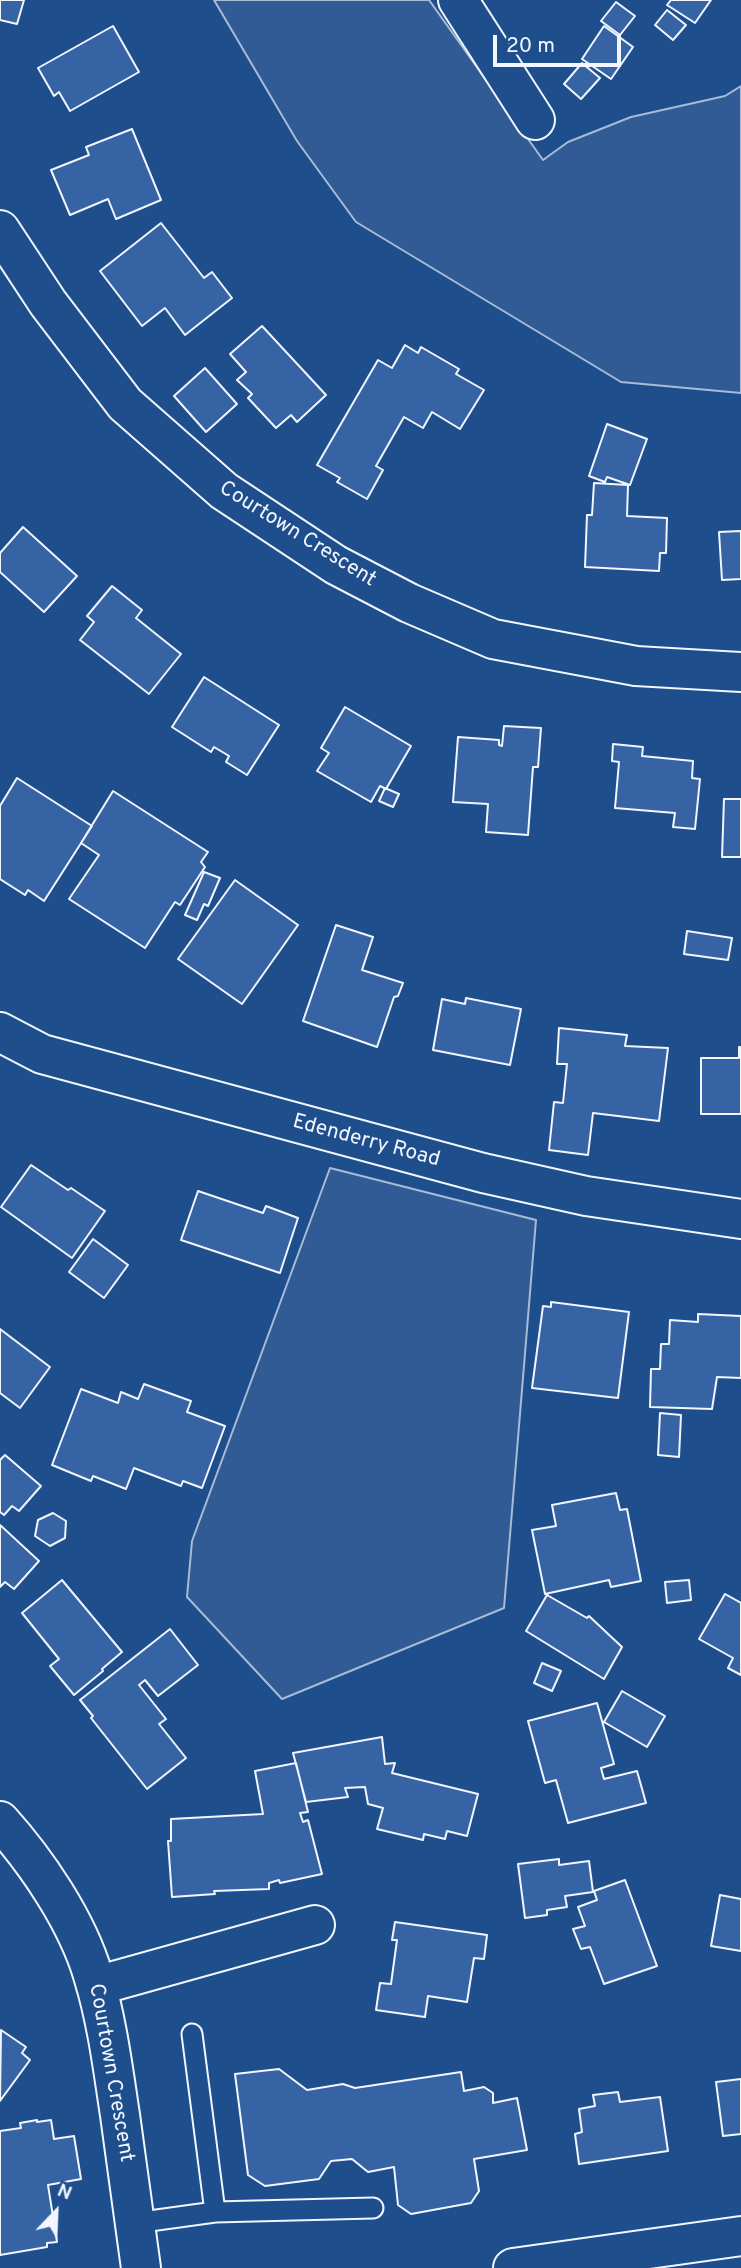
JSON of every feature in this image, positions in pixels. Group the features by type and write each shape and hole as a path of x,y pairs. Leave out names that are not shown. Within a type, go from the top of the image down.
{"street":[{"path":"458,0 534,120"},
{"name":"Courtown Crescent","path":"0,230 48,303 125,404 224,491 336,565 410,603 493,639 636,666 741,672"},
{"name":"Edenderry Road","path":"0,1032 42,1054 483,1173 586,1196 741,1219"},
{"name":"Courtown Crescent","path":"0,1821 20,1844 65,1914 81,1944 96,1986 113,2066 141,2268"},
{"path":"96,1986 315,1925"},
{"path":"513,2268 741,2235"}],"lane":[{"path":"192,2034 215,2212"},
{"path":"135,2223 215,2212 373,2208"}],"shaded area":[{"path":"214,0 429,0 543,160 568,142 631,117 725,96 741,86 741,393 621,382 356,222 297,141"},
{"path":"330,1168 536,1220 504,1608 282,1699 187,1597 192,1541"}],"building":[{"path":"0,0 24,0 17,24 0,20"},
{"path":"671,0 711,0 695,23 667,5"},
{"path":"616,2 635,16 620,35 601,21"},
{"path":"667,10 686,25 673,40 655,25"},
{"path":"113,26 139,72 70,111 59,92 54,96 38,68"},
{"path":"604,26 633,47 611,79 582,59"},
{"path":"582,63 600,78 581,99 564,84"},
{"path":"132,129 161,200 116,219 108,199 70,215 51,170 89,155 86,147"},
{"path":"161,223 204,278 212,272 232,298 185,335 165,308 142,326 100,271"},
{"path":"262,326 326,395 297,422 291,415 276,428 248,398 252,394 237,380 246,372 230,354"},
{"path":"405,345 418,353 421,347 459,369 456,374 484,390 460,429 432,412 423,428 404,417 376,466 383,470 367,499 337,482 340,478 317,465 378,360 392,368"},
{"path":"205,368 237,404 206,432 174,396"},
{"path":"607,424 647,439 630,485 607,477 605,482 589,476"},
{"path":"594,483 628,485 627,516 667,518 666,553 660,553 659,571 585,567 587,515 592,515"},
{"path":"23,527 77,576 44,612 0,572 0,553"},
{"path":"741,531 741,579 722,580 719,532"},
{"path":"112,586 142,610 136,618 181,654 149,694 80,640 94,622 87,616"},
{"path":"204,677 279,725 247,775 226,762 229,756 214,747 211,752 172,727"},
{"path":"345,707 411,746 386,789 380,786 371,802 317,771 329,753 321,748"},
{"path":"504,726 541,728 538,767 533,767 528,835 486,832 488,804 453,802 458,737 499,740 499,745 502,746"},
{"path":"613,744 643,747 642,756 693,761 692,778 700,779 695,829 673,827 675,813 615,808 619,762 612,761"},
{"path":"17,778 92,826 44,901 28,890 25,895 0,879 0,806"},
{"path":"385,788 399,794 393,807 379,801"},
{"path":"113,791 208,852 201,862 205,867 180,905 175,902 145,948 69,899 99,855 81,843"},
{"path":"724,799 741,799 741,857 722,857"},
{"path":"204,872 220,878 208,906 204,904 197,920 185,915"},
{"path":"235,880 298,925 242,1004 178,959"},
{"path":"336,925 373,937 362,970 403,983 398,996 394,997 377,1047 303,1021"},
{"path":"687,931 732,938 728,960 684,954"},
{"path":"466,998 521,1009 510,1065 433,1050 442,999 465,1004"},
{"path":"559,1028 627,1035 625,1046 668,1048 659,1121 593,1113 588,1155 549,1150 554,1102 563,1103 567,1064 557,1064"},
{"path":"739,1047 741,1114 701,1114 701,1058 739,1058"},
{"path":"31,1165 105,1211 72,1258 1,1207"},
{"path":"198,1191 263,1213 266,1206 298,1218 280,1273 181,1240"},
{"path":"93,1239 128,1265 104,1298 69,1272"},
{"path":"551,1302 629,1312 618,1398 532,1388 543,1306 551,1307"},
{"path":"698,1314 741,1316 741,1378 717,1377 712,1409 650,1407 651,1369 660,1369 661,1344 669,1344 670,1320 698,1322"},
{"path":"0,1329 50,1367 20,1408 0,1393"},
{"path":"144,1384 191,1401 187,1412 225,1426 202,1488 183,1481 181,1486 134,1468 126,1489 93,1476 91,1481 52,1465 81,1389 118,1403 121,1392 138,1399"},
{"path":"660,1413 681,1415 679,1457 658,1455"},
{"path":"5,1455 41,1486 19,1511 12,1506 4,1515 0,1512 0,1460"},
{"path":"616,1493 620,1510 627,1509 641,1581 611,1587 609,1580 545,1594 532,1530 556,1526 552,1505"},
{"path":"53,1513 66,1521 65,1538 50,1546 35,1536 38,1520"},
{"path":"0,1525 39,1561 14,1589 5,1582 0,1587"},
{"path":"62,1580 122,1652 74,1695 50,1666 59,1659 22,1613"},
{"path":"689,1580 691,1600 667,1603 665,1582"},
{"path":"725,1594 741,1603 741,1675 728,1668 733,1658 699,1639"},
{"path":"547,1595 587,1618 589,1616 622,1647 604,1679 526,1631"},
{"path":"170,1629 198,1665 158,1696 145,1680 139,1685 166,1719 159,1724 186,1758 147,1789 80,1700"},
{"path":"542,1663 561,1671 552,1691 534,1683"},
{"path":"622,1691 665,1716 647,1747 604,1722"},
{"path":"597,1703 614,1764 601,1768 604,1779 637,1771 646,1803 568,1823 556,1780 545,1783 528,1721"},
{"path":"382,1737 385,1764 395,1763 392,1773 478,1794 467,1836 447,1831 445,1839 424,1834 423,1840 377,1829 383,1808 368,1804 365,1787 345,1788 348,1797 306,1802 293,1753"},
{"path":"296,1763 308,1812 300,1813 303,1822 308,1820 322,1874 280,1883 279,1880 269,1883 269,1889 214,1891 215,1894 172,1897 168,1841 171,1841 171,1819 263,1814 255,1771"},
{"path":"559,1859 559,1865 589,1861 593,1892 565,1896 567,1907 547,1910 547,1915 525,1918 518,1864"},
{"path":"625,1880 657,1966 604,1984 590,1947 581,1949 573,1929 585,1926 578,1907 597,1900 594,1891"},
{"path":"720,1895 741,1899 741,1951 711,1946"},
{"path":"395,1922 487,1935 484,1959 474,1958 467,2002 428,1996 425,2017 376,2010 380,1983 391,1984 397,1940 392,1940"},
{"path":"1,2030 26,2047 22,2053 30,2060 0,2101"},
{"path":"279,2069 307,2090 343,2084 355,2088 461,2072 464,2091 484,2087 493,2093 493,2103 517,2098 527,2150 474,2159 479,2191 471,2203 411,2214 398,2205 394,2167 368,2172 352,2159 331,2161 319,2179 265,2186 248,2175 235,2074"},
{"path":"741,2079 741,2134 723,2136 716,2082"},
{"path":"618,2092 620,2102 660,2097 668,2151 579,2164 575,2134 582,2132 579,2109 595,2106 593,2095"},
{"path":"51,2120 54,2139 74,2136 81,2179 48,2185 57,2242 47,2243 47,2247 0,2255 0,2131 21,2128 20,2123"}]}
